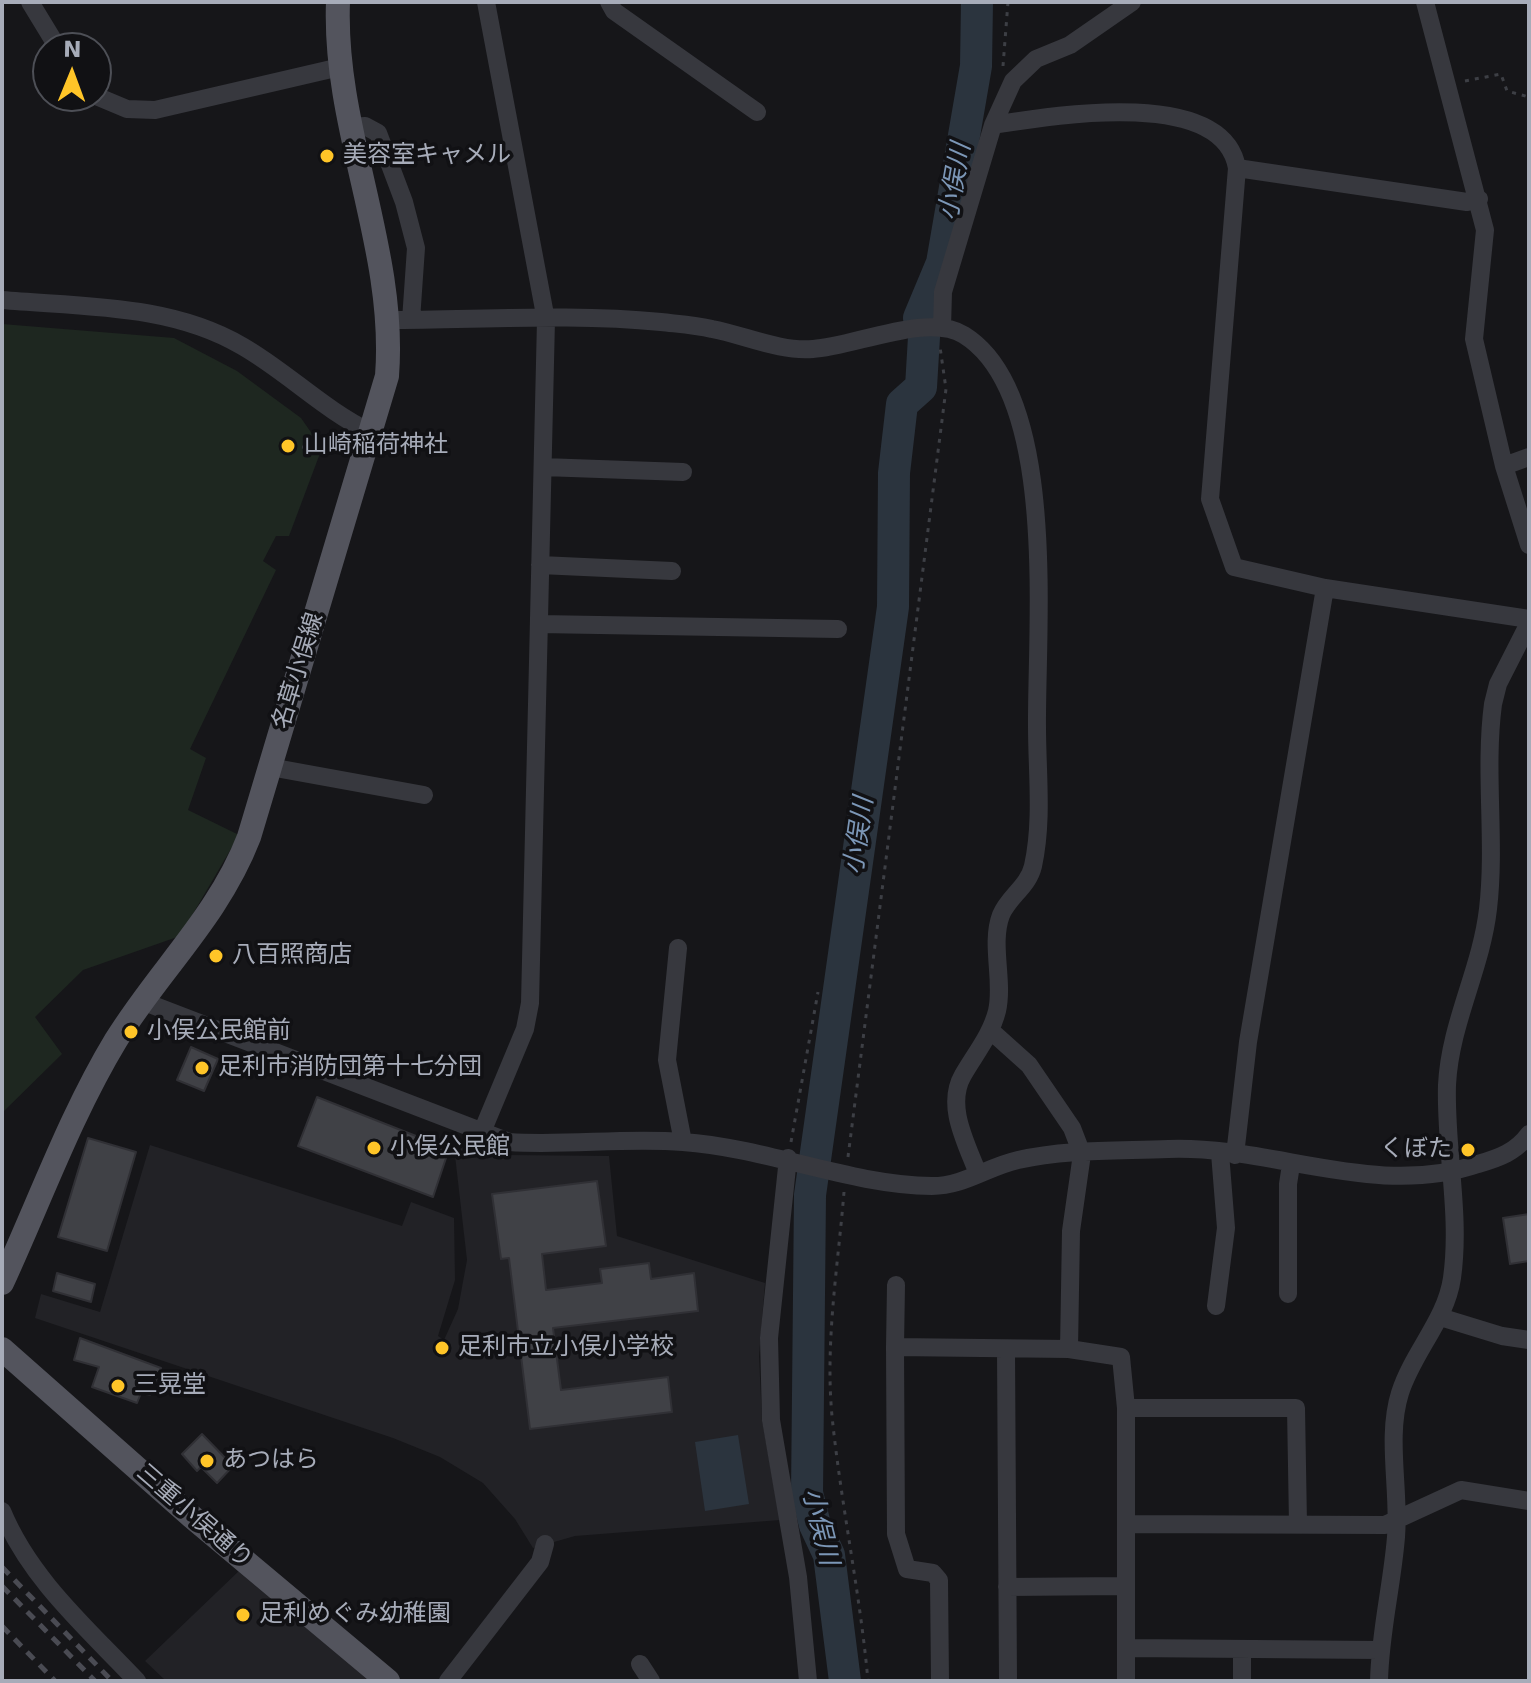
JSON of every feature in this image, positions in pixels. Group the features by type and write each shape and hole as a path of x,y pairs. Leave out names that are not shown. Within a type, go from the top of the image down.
{"main road":[{"name":"名草小俣線","path":"2,1283 95,1079 142,1001 228,888 249,837 387,376 399,320 350,127 340,67 338,2"},
{"name":"三重小俣通り","path":"2,1349 191,1516 388,1681"}],"street":[{"path":"30,2 48,32"},
{"path":"482,1132 525,1029 530,1003 546,320 486,2"},
{"path":"609,2 614,11 667,45 706,78 757,112"},
{"path":"939,328 943,292 993,125 1013,81 1023,68 1070,45 1132,2"},
{"path":"1425,2 1479,199 1486,252 1474,318 1474,339 1504,466 1529,545"},
{"path":"112,103 127,109 155,110 340,67"},
{"path":"993,125 1113,111 1162,114 1190,121 1218,137 1234,152 1237,168 1212,508 1234,567 1240,571 1325,588 1529,621 1498,684 1493,704 1488,907 1476,966 1451,1042 1449,1066 1448,1139 1452,1173 1454,1267 1440,1317 1400,1394 1396,1522 1379,1681"},
{"path":"350,127 365,126 378,133 411,223 416,248 399,320 675,324 809,350 858,343 890,332 939,328 960,332 975,343 1000,372 1028,449 1039,559 1037,730 1041,778 1036,844 1027,882 1001,916 999,999 990,1030 964,1072 956,1097 956,1114 978,1174"},
{"path":"1237,168 1467,202 1479,199"},
{"path":"2,300 156,314 208,328 244,346 366,442"},
{"path":"1504,466 1529,457"},
{"path":"543,467 683,472"},
{"path":"540,565 672,571"},
{"path":"1216,1306 1226,1228 1227,1154 1325,588"},
{"path":"539,624 838,629"},
{"path":"270,767 424,795"},
{"path":"678,948 667,1060 683,1142"},
{"path":"142,1001 509,1142 556,1145 683,1142 933,1186 962,1183 1017,1160 1172,1149 1227,1154 1351,1174 1452,1173 1508,1154 1529,1134"},
{"path":"990,1030 1029,1065 1072,1128 1082,1154 1071,1231 1069,1349"},
{"path":"792,1160 769,1338 771,1420 798,1577 808,1681"},
{"path":"1288,1294 1291,1165"},
{"path":"896,1285 896,1534 907,1569 933,1573 939,1580 940,1681"},
{"path":"1440,1317 1491,1333 1529,1340"},
{"path":"895,1347 1006,1351 1069,1349 1121,1357 1125,1369 1126,1408 1126,1681"},
{"path":"1006,1351 1008,1681"},
{"path":"1126,1408 1296,1408 1298,1524"},
{"path":"1126,1524 1396,1522 1461,1490 1529,1501"},
{"path":"2,1511 18,1547 37,1574 137,1681"},
{"path":"448,1681 540,1562 545,1544"},
{"path":"1007,1587 1125,1586"},
{"path":"1126,1648 1380,1650"},
{"path":"1242,1649 1242,1681"},
{"path":"640,1664 651,1681"}],"path":[{"path":"1003,74 1008,2"},
{"path":"1446,85 1501,74 1507,91 1529,97"},
{"path":"868,1681 862,1617 832,1414 831,1345 843,1172 946,389 940,358 939,328"},
{"path":"302,447 366,442"},
{"path":"792,1160 818,992"}],"shaded area":[{"path":"2,324 174,338 237,371 301,418 322,448 289,536 276,536 263,561 276,570 190,749 206,758 188,810 239,835 180,936 83,970 35,1017 62,1054 2,1113"},
{"name":"足利市立小俣小学校","path":"453,1138 505,1155 609,1156 617,1236 765,1283 759,1356 762,1420 780,1520 575,1536 533,1548 515,1519 483,1483 440,1457 393,1438 35,1318 41,1294 100,1312 150,1145 402,1226 411,1202 454,1218 455,1280 438,1336 444,1340 458,1309 467,1260"},
{"path":"738,1435 749,1504 705,1511 695,1442"},
{"name":"足利めぐみ幼稚園","path":"241,1569 371,1681 166,1681 145,1661"}],"building":[{"path":"191,1047 218,1059 204,1091 177,1080"},
{"name":"小俣公民館","path":"317,1097 449,1149 433,1197 298,1146"},
{"path":"88,1138 136,1152 107,1251 58,1237"},
{"path":"597,1181 606,1246 542,1254 546,1290 602,1283 600,1269 649,1263 651,1279 694,1273 698,1311 553,1328 561,1390 668,1377 672,1412 530,1429 509,1258 501,1259 492,1194"},
{"path":"1529,1214 1529,1261 1510,1264 1503,1218"},
{"path":"57,1273 95,1284 91,1302 53,1291"},
{"path":"80,1338 161,1368 150,1395 141,1393 137,1403 92,1387 99,1367 74,1360"},
{"path":"202,1434 233,1466 217,1483 201,1467 197,1471 182,1454"}],"waterway":[{"name":"小俣川","path":"845,1681 829,1555 815,1525 807,1493 810,1195 893,607 894,473 902,404 921,387 924,337 919,318 942,263 976,66 977,2"}],"railway":[{"path":"2,1567 112,1681"},
{"path":"2,1586 95,1681"},
{"path":"2,1626 55,1681"}],"place":[{"name":"美容室キャメル","path":"327,156"},
{"name":"山崎稲荷神社","path":"288,446"},
{"name":"八百照商店","path":"216,956"},
{"name":"小俣公民館前","path":"131,1032"},
{"name":"足利市消防団第十七分団","path":"202,1068"},
{"name":"小俣公民館","path":"374,1148"},
{"name":"くぼた","path":"1468,1150"},
{"name":"足利市立小俣小学校","path":"442,1348"},
{"name":"三晃堂","path":"118,1386"},
{"name":"あつはら","path":"207,1461"},
{"name":"足利めぐみ幼稚園","path":"243,1615"}]}
